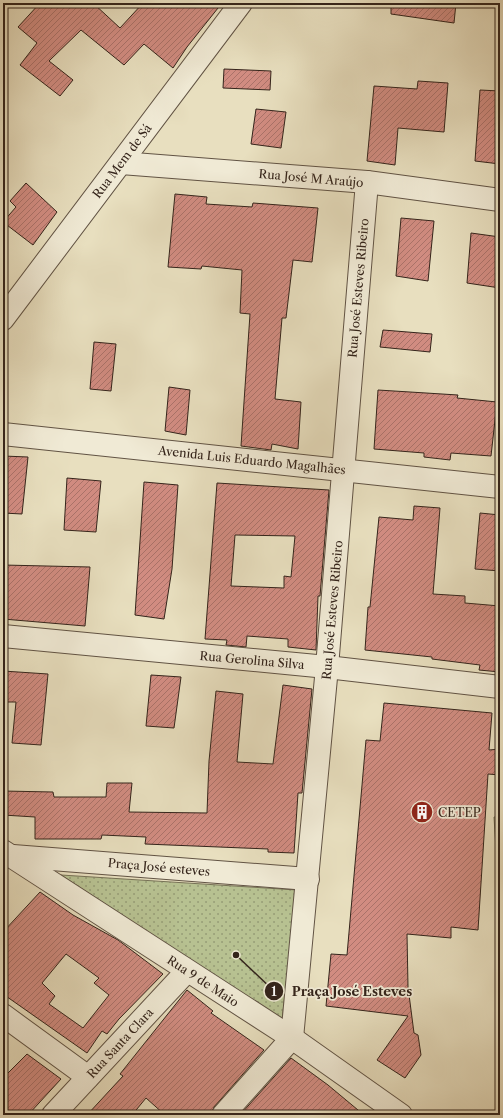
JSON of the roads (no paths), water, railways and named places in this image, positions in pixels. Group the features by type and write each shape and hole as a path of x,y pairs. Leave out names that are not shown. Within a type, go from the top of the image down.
{"street":[{"name":"Rua Mem de Sá","path":"3,319 241,3"},
{"name":"Rua José M Araújo","path":"121,163 367,182 500,200"},
{"name":"Rua José Esteves Ribeiro","path":"292,1038 327,667 367,182"},
{"name":"Avenida Luis Eduardo Magalhães","path":"3,434 500,487"},
{"name":"Rua Gerolina Silva","path":"3,636 327,667 500,687"},
{"name":"Praça José esteves","path":"5,856 308,880"},
{"name":"Rua 9 de Maio","path":"5,856 292,1038 401,1115"},
{"name":"Rua Santa Clara","path":"53,1115 187,971"},
{"path":"3,1015 88,1077"},
{"path":"223,1115 292,1038"}],"place":[{"name":"CETEP","path":"422,812"},
{"name":"Praça José Esteves","path":"236,955"}]}
